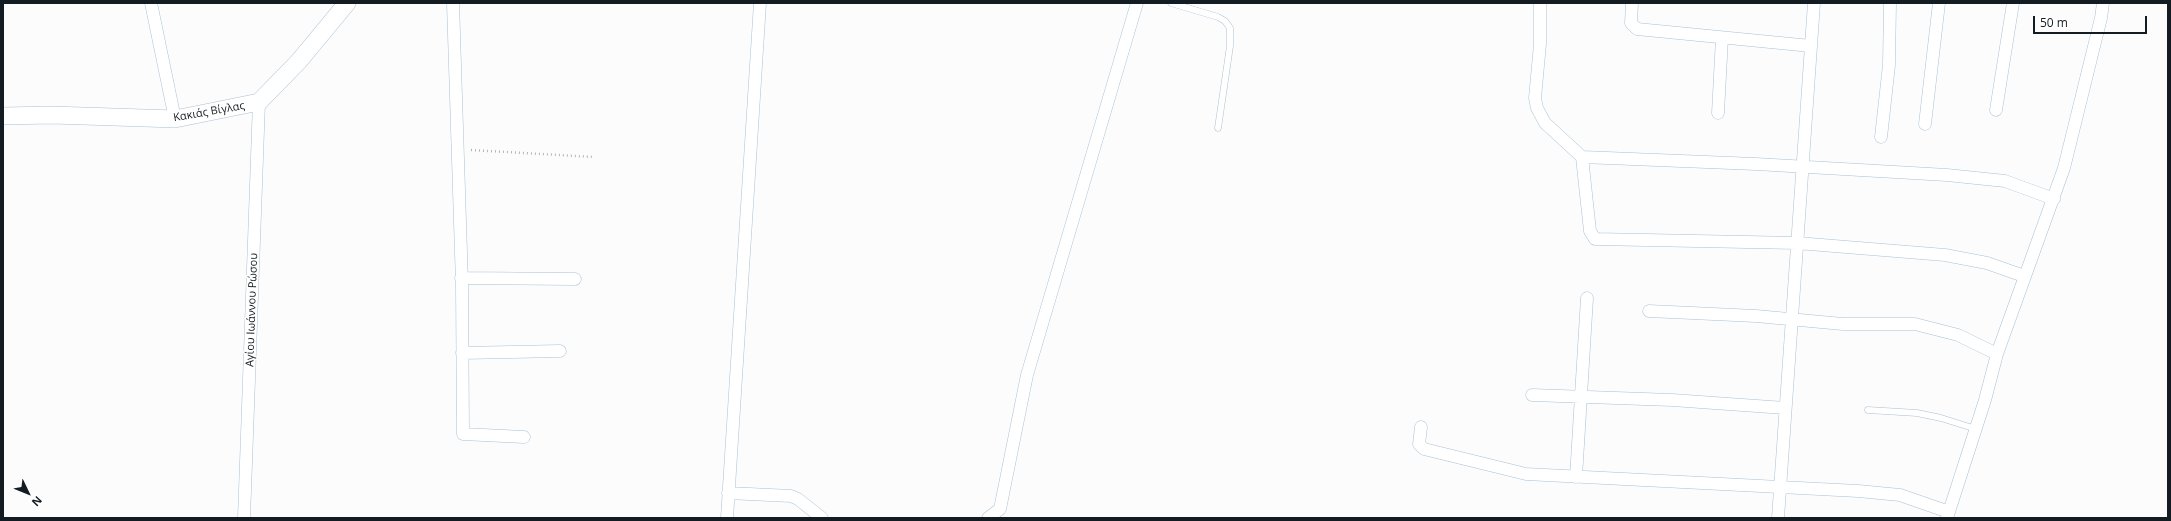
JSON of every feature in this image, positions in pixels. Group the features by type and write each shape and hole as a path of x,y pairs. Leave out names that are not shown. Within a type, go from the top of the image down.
{"street":[{"path":"151,3 176,119"},
{"name":"Κακιάς Βίγλας","path":"3,116 52,115 176,119 259,102 300,61 347,3"},
{"path":"453,3 456,149 461,278 463,434 524,437"},
{"path":"727,518 760,3"},
{"path":"988,518 1000,509 1027,375 1137,3"},
{"path":"1540,3 1540,44 1535,98 1537,108 1545,123 1582,157 1756,164 1802,168 1947,175 2005,181 2054,199"},
{"path":"1632,3 1631,23 1636,29 1811,46"},
{"path":"1778,518 1790,321 1814,3"},
{"path":"1881,137 1889,65 1890,3"},
{"path":"1925,124 1939,3"},
{"path":"1996,110 2013,3"},
{"path":"1421,427 1419,444 1424,449 1526,474 1900,495 1948,515 1976,429 1997,354 2024,276 2054,199 2101,18 2103,3"},
{"path":"1718,113 1722,38"},
{"name":"Αγίου Ιωάννου Ρώσου","path":"244,518 259,102"},
{"path":"1582,157 1590,231 1595,239 1797,243 1945,255 1987,263 2024,276"},
{"path":"461,278 575,279"},
{"path":"1576,477 1587,298"},
{"path":"1649,311 1756,316 1790,321 1843,324 1915,324 1958,335 1997,354"},
{"path":"462,353 560,351"},
{"path":"1532,395 1785,408"},
{"path":"728,493 791,496 798,499 822,518"}],"lane":[{"path":"1171,3 1218,17 1225,21 1230,28 1230,46 1218,128"},
{"path":"1868,410 1917,413 1941,418 1976,429"}],"path":[{"path":"456,149 594,158"}]}
